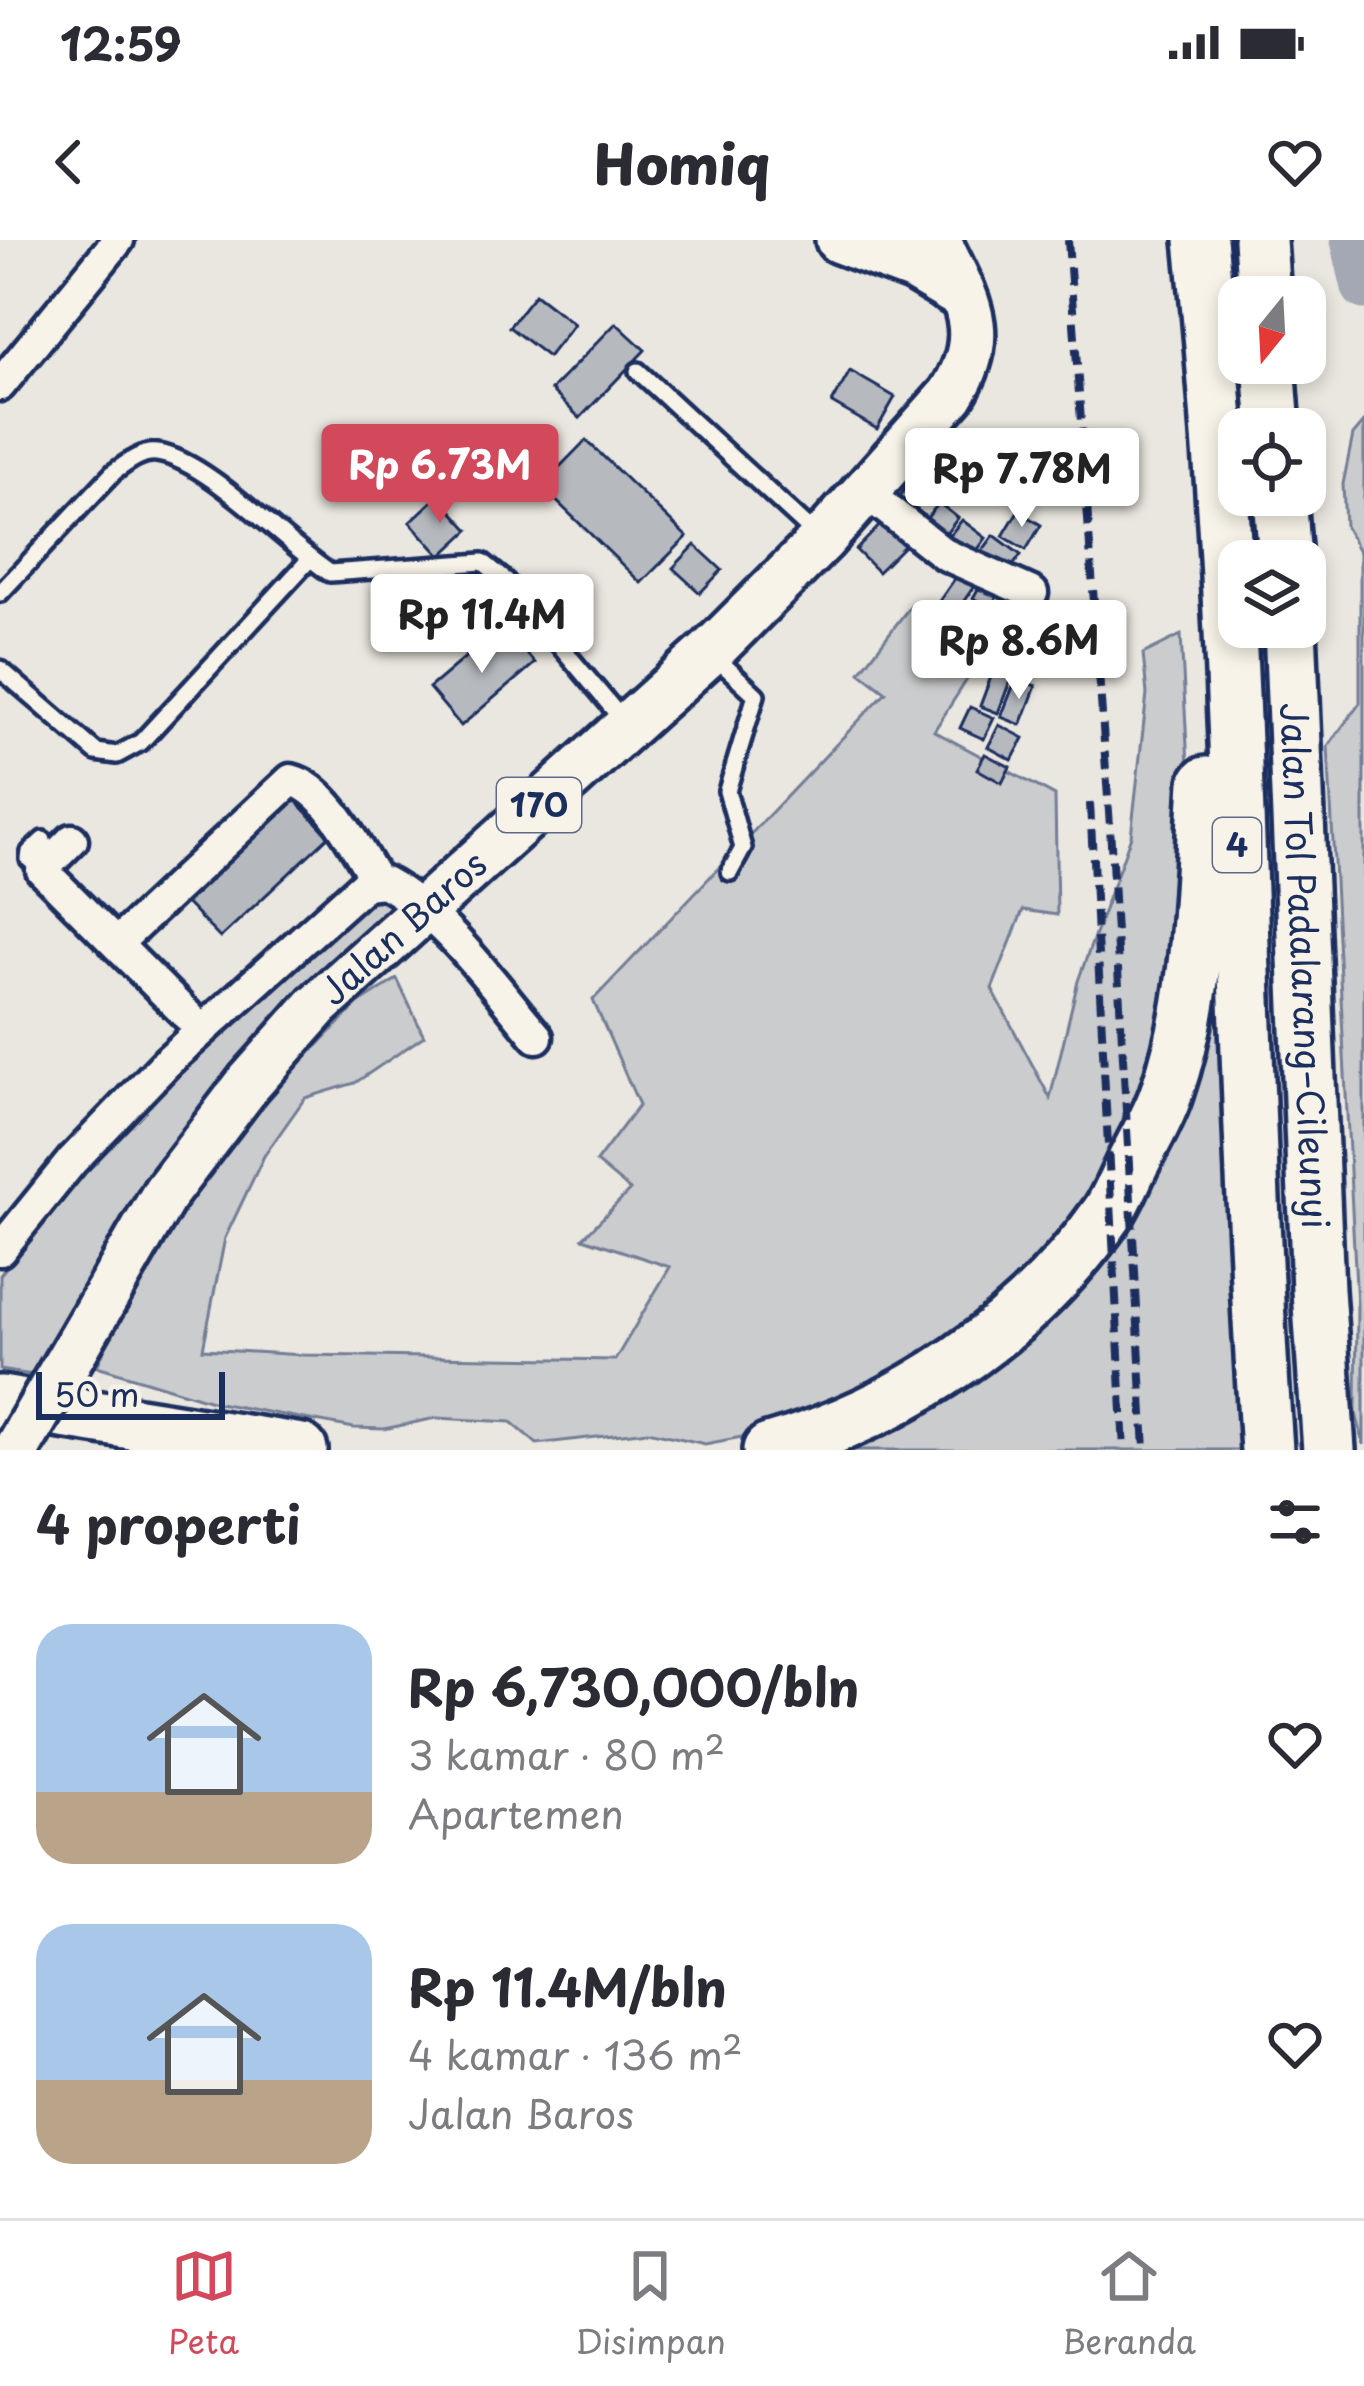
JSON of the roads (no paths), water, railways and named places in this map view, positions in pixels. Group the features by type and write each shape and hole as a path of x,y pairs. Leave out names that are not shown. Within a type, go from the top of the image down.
{"highway":[{"name":"Jalan Tol Padalarang–Cileunyi","path":"1201,240 1218,446"},
{"path":"1260,240 1263,276"},
{"path":"769,1450 910,1392 1004,1329 1060,1273 1109,1211 1150,1129 1167,1093 1181,1038 1197,939 1221,516"},
{"name":"Jalan Tol Padalarang–Cileunyi","path":"1223,516 1267,1450"},
{"name":"Jalan Tol Padalarang–Cileunyi","path":"1291,648 1329,1450"},
{"path":"0,1402 301,1450"},
{"path":"0,1449 13,1450"}],"main road":[{"path":"839,240 914,268 963,297"},
{"name":"Jalan Baros","path":"13,1450 166,1192 249,1082 318,1005 710,652 822,540 932,418 964,374 974,320 937,240"}],"street":[{"path":"0,386 118,240"},
{"path":"864,491 944,554 1032,593"},
{"path":"118,942 291,780 301,783 336,815 376,880 421,910 477,965 536,1037"},
{"path":"52,850 118,942 202,1030"},
{"path":"0,1250 72,1161 202,1030 354,890 376,880"}],"lane":[{"path":"638,371 822,540"},
{"path":"0,593 114,472 155,452 196,468 330,573 483,562 506,580 628,728"},
{"path":"0,669 96,752 117,755 141,742 309,560"},
{"path":"710,652 756,695 727,791 743,848 730,872"}],"waterway":[{"path":"1353,240 1364,287"}],"railway":[{"path":"1068,240 1110,826 1145,1450"},
{"path":"1090,803 1124,1450"}]}
